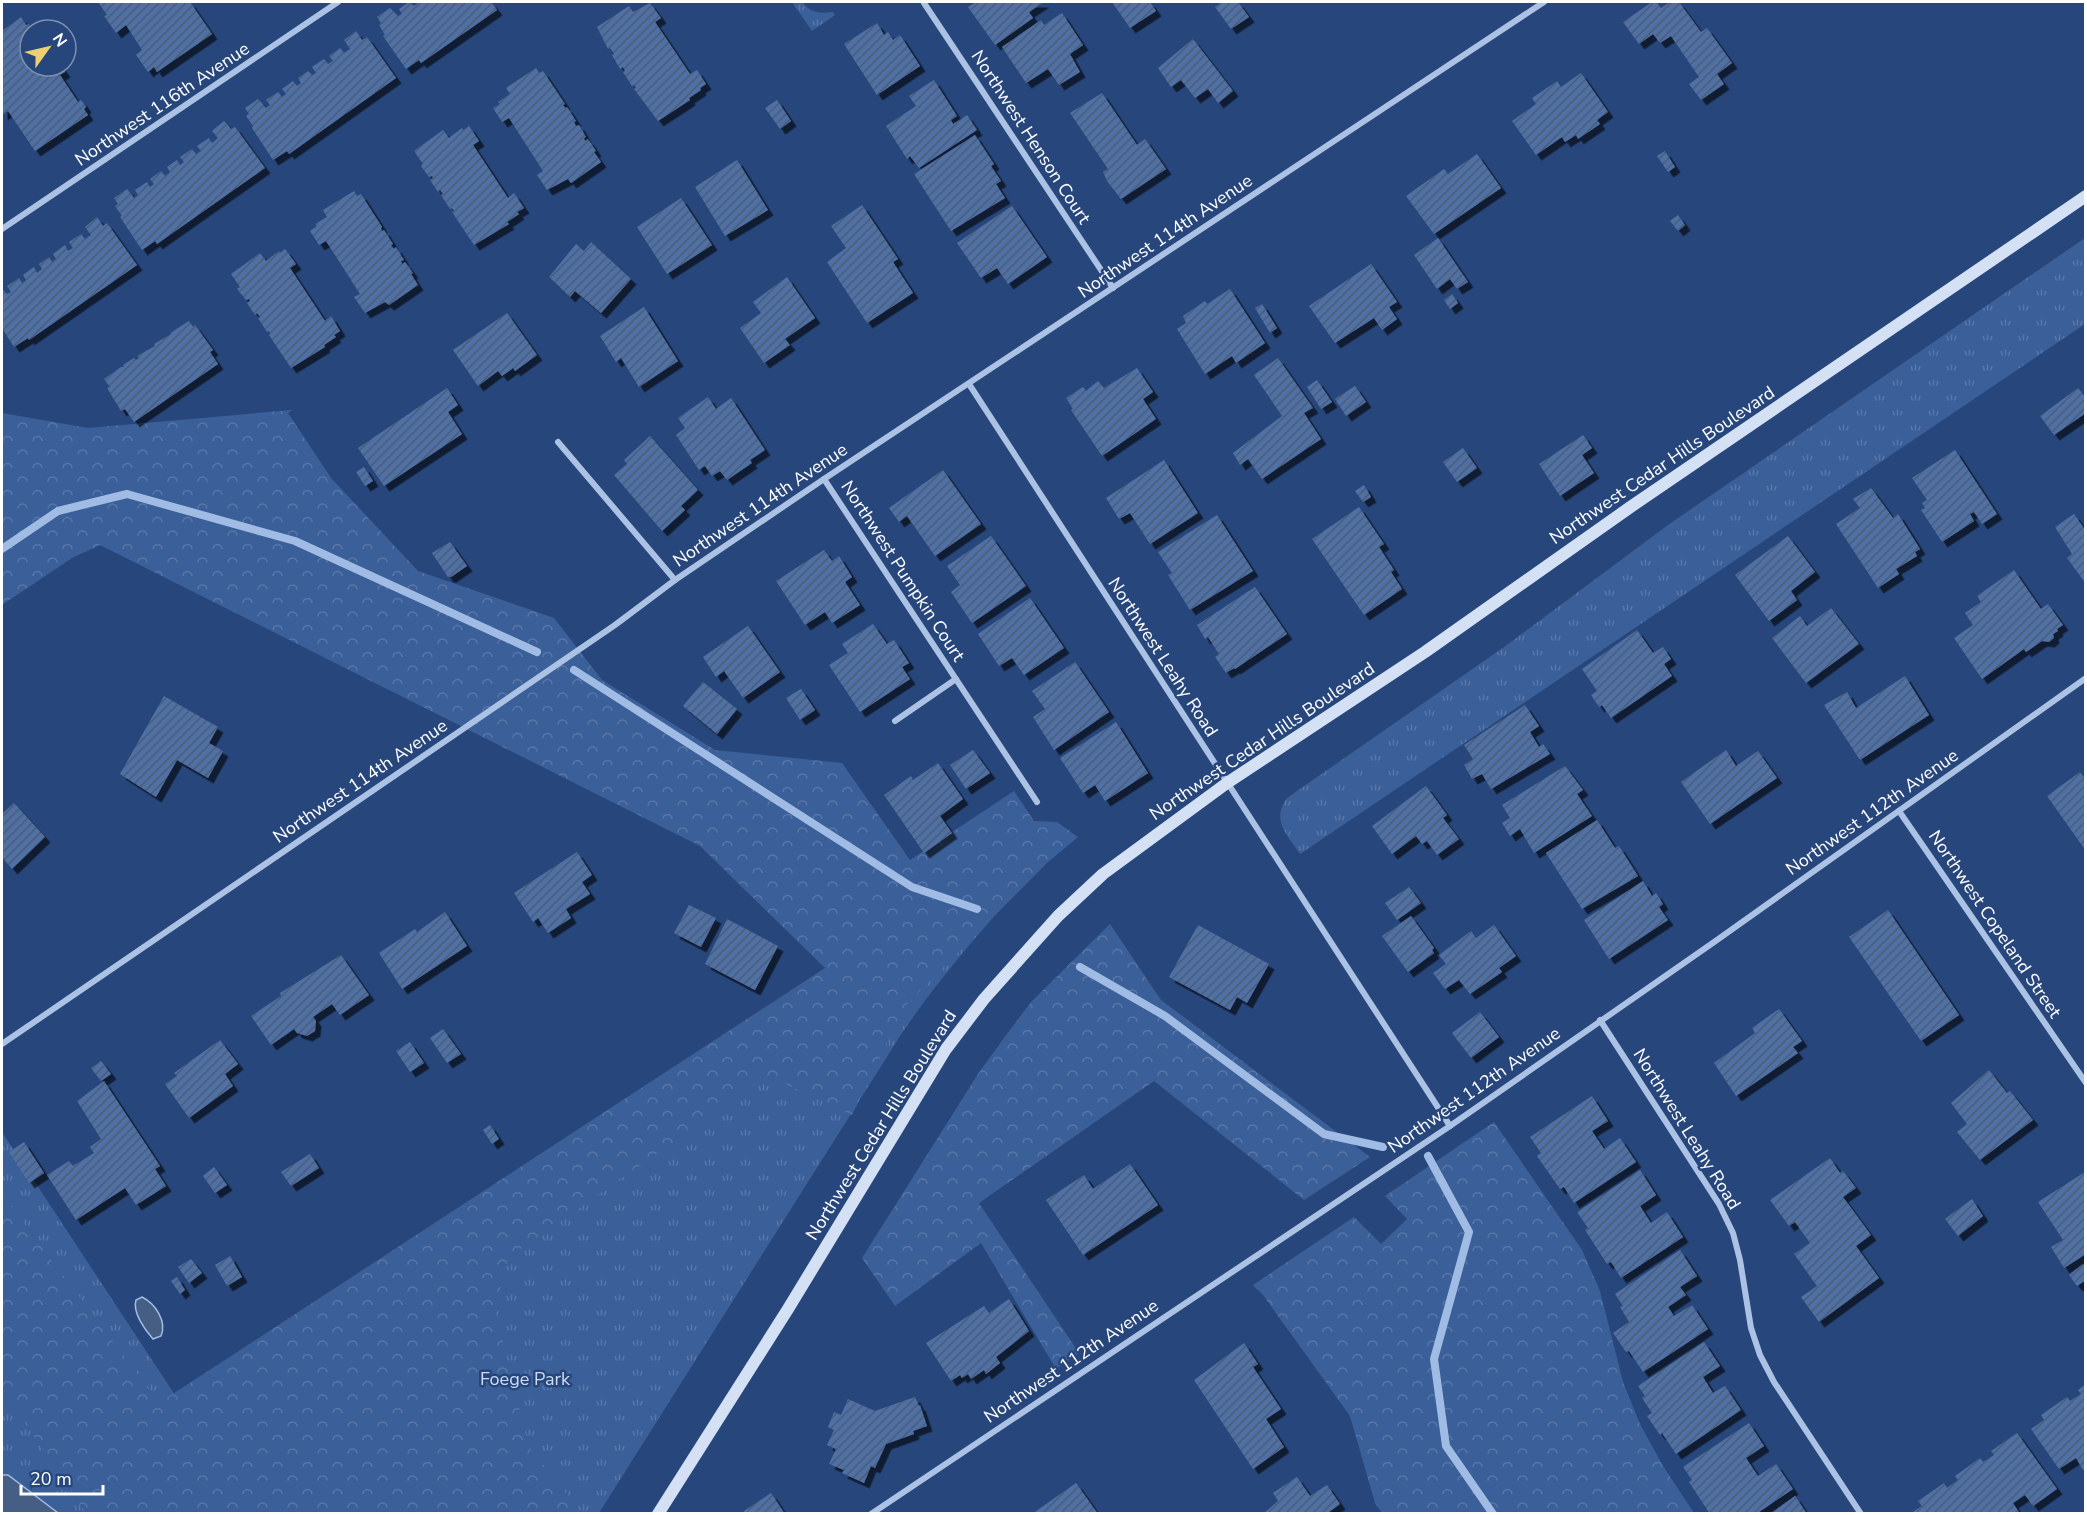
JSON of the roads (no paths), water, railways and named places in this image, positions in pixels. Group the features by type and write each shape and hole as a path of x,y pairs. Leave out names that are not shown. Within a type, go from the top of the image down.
{"main road":[{"name":"Northwest Cedar Hills Boulevard","path":"658,1514 788,1309 946,1049 984,999 1058,916 1103,874 1227,783 1425,652 1629,508 2085,196"}],"street":[{"name":"Northwest 116th Avenue","path":"2,229 338,2"},
{"name":"Northwest 114th Avenue","path":"2,1044 615,625 675,580 824,479 1544,2"},
{"name":"Northwest Henson Court","path":"924,3 1113,288"},
{"name":"Northwest Leahy Road","path":"969,384 1450,1126"},
{"path":"558,442 675,580"},
{"name":"Northwest Pumpkin Court","path":"824,479 1037,802"},
{"name":"Northwest 112th Avenue","path":"871,1514 1450,1126 2085,678"},
{"name":"Northwest Pumpkin Court","path":"896,721 956,679"},
{"name":"Northwest Copeland Street","path":"1899,811 2085,1083"},
{"name":"Northwest Leahy Road","path":"1600,1020 1719,1204 1733,1233 1740,1260 1751,1328 1760,1355 1774,1382 1861,1514"}],"waterway":[{"path":"2,549 58,511 127,494 295,541 537,652"},
{"path":"574,670 912,887 977,909"},
{"path":"1080,967 1165,1016 1324,1134 1383,1147"},
{"path":"1428,1156 1469,1232 1434,1359 1446,1446 1493,1514"}],"park label":[{"name":"Foege Park","path":"525,1379"}]}
